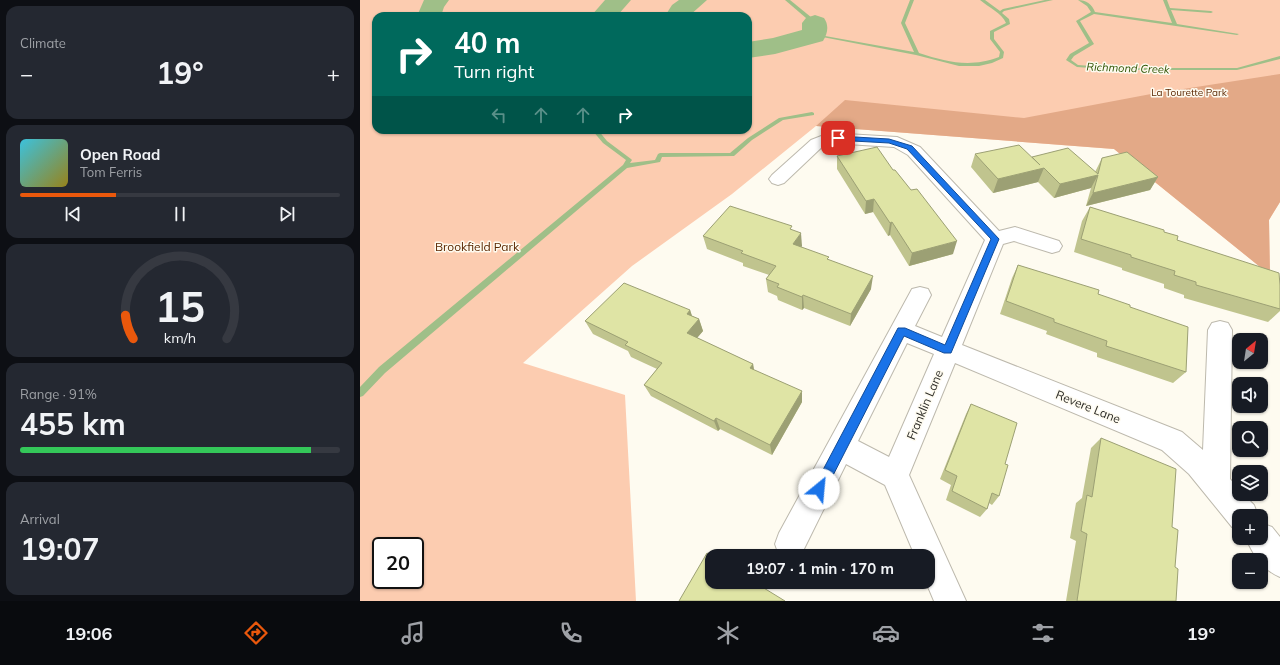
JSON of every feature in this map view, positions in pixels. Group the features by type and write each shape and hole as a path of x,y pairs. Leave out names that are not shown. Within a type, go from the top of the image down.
{"street":[{"path":"778,178 812,146 823,140 838,138 897,142 914,151 995,239 1015,234 1052,246"},
{"name":"Franklin Lane","path":"895,475 995,239"},
{"path":"790,544 920,295"},
{"path":"1216,483 1220,330"},
{"name":"Revere Lane","path":"902,331 1159,435 1183,449 1216,483 1237,509"},
{"path":"841,447 895,475 950,601"},
{"path":"1267,545 1280,562"}],"green space":[{"path":"360,0 1280,0 1280,202 1269,220 1270,275 1114,149 816,126 732,194 632,266 523,363 625,395 636,601 360,601"},
{"name":"La Tourette Park","path":"1280,74 1280,202 1269,220 1270,275 1114,149 816,126 845,100 1024,118 1151,94"}],"building":[{"path":"1019,145 1040,165 1032,157 1068,148 1098,174 1102,158 1127,152 1158,177 1093,193 1098,175 1060,184 1044,168 998,179 975,154"},
{"path":"877,147 893,170 895,170 911,190 917,189 957,241 912,253 892,222 890,223 874,199 866,201 837,156"},
{"path":"730,206 792,226 790,229 801,233 793,244 829,257 827,259 873,276 851,314 803,295 802,297 777,287 779,284 766,279 776,266 741,253 743,251 703,236"},
{"path":"1090,207 1164,230 1164,232 1178,236 1177,240 1279,273 1280,309 1196,285 1196,282 1174,275 1175,271 1081,239"},
{"path":"1018,265 1099,290 1098,294 1188,327 1186,372 1106,346 1107,341 1054,322 1054,319 1006,301"},
{"path":"624,283 690,310 687,314 699,319 687,333 753,364 750,368 802,391 770,445 716,418 714,421 644,385 662,363 625,345 628,342 585,321"},
{"path":"971,404 1017,423 1005,464 1008,465 999,496 992,493 987,509 952,491 957,476 945,470"},
{"path":"1101,438 1176,469 1172,527 1178,530 1175,567 1178,569 1176,601 1077,601 1087,534 1081,531 1087,495 1092,497"},
{"path":"705,556 705,589 765,589 785,601 679,601"}],"waterway":[{"name":"Richmond Creek","path":"430,12 432,6 437,0"},
{"name":"Richmond Creek","path":"607,12 619,0"},
{"name":"Richmond Creek","path":"680,12 695,0"},
{"name":"Richmond Creek","path":"787,0 815,23"},
{"name":"Richmond Creek","path":"912,0 903,23 917,54"},
{"path":"982,0 1000,13"},
{"name":"Richmond Creek","path":"1000,13 1003,10 1051,0"},
{"name":"Richmond Creek","path":"1080,0 1089,5 1092,8 1093,13"},
{"path":"1165,0 1169,9"},
{"path":"1169,9 1211,12"},
{"path":"1169,9 1175,25"},
{"name":"Richmond Creek","path":"917,54 949,63 969,65 990,62 1001,58 1002,52 992,39 992,31 1008,24 1007,20 1000,13"},
{"path":"1093,13 1175,25"},
{"name":"Richmond Creek","path":"1093,13 1078,21 1079,25 1089,36 1092,44 1072,55 1068,60 1077,66 1118,69 1237,69 1280,57"},
{"name":"Richmond Creek","path":"752,49 775,46 814,35 815,23"},
{"path":"1175,25 1237,34"},
{"path":"814,35 917,54"},
{"path":"625,166 658,161 660,155 732,155 750,139 781,119 812,114"},
{"path":"598,134 605,142 629,160 625,166"},
{"path":"360,393 382,370 625,166"}],"route":[{"path":"819,489 902,331 948,350 995,239 909,147 897,142 838,138"}],"park label":[{"name":"Brookfield Park","path":"477,247"}]}
